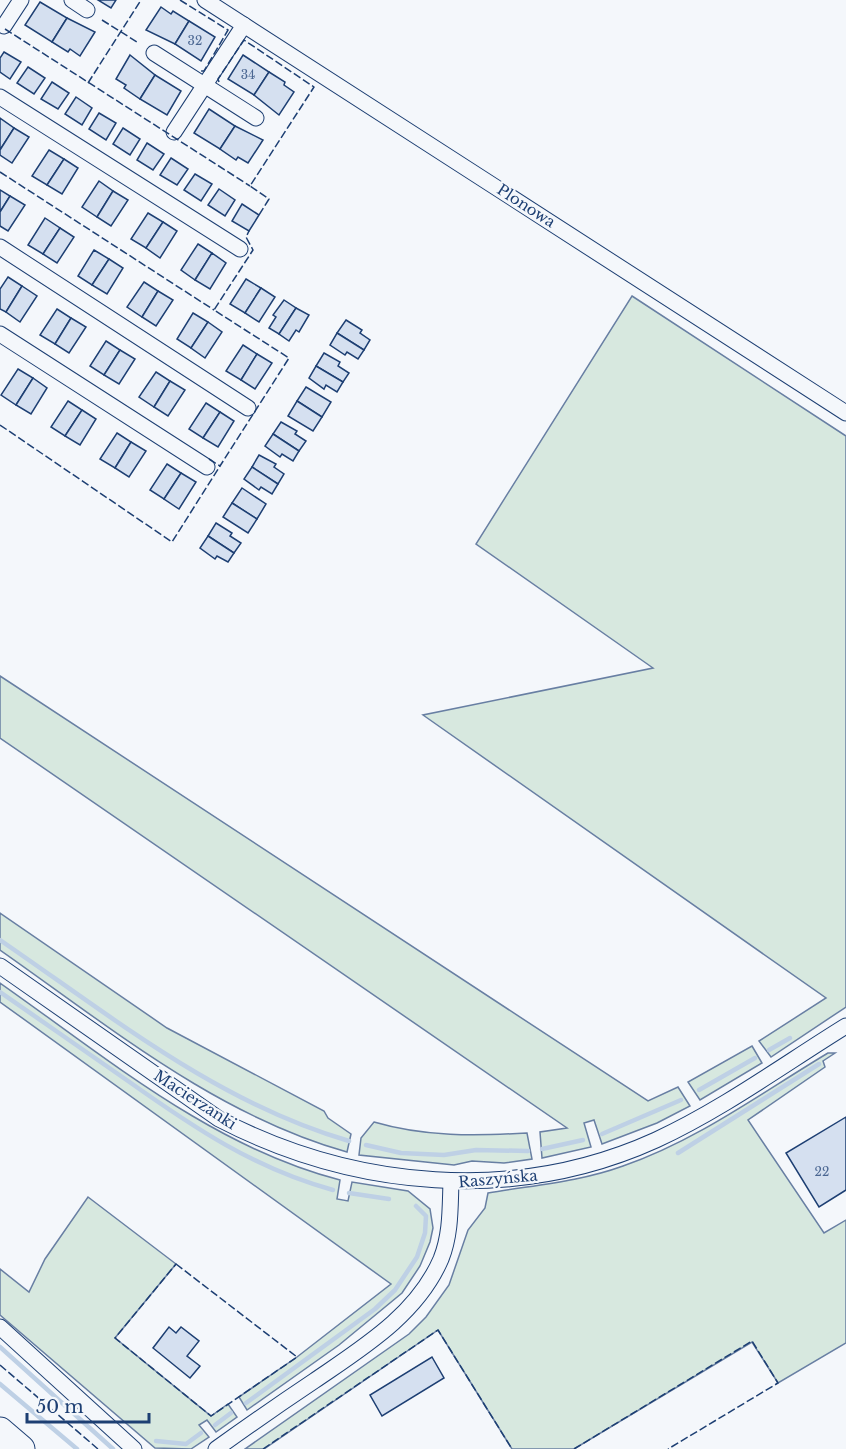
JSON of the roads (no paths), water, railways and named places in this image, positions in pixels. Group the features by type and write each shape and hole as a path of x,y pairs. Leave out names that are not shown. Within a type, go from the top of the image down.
{"highway":[{"path":"0,1431 21,1449"}],"street":[{"path":"4,26 21,0"},
{"path":"72,0 87,10"},
{"name":"Plonowa","path":"206,0 846,413"},
{"path":"174,132 244,25"},
{"path":"154,53 256,118"},
{"path":"0,97 240,249"},
{"path":"0,248 248,408"},
{"path":"0,334 207,467"},
{"name":"Macierzanki","path":"0,966 219,1119 310,1158 349,1168 451,1182"},
{"name":"Raszyńska","path":"216,1449 344,1360 396,1321 418,1298 441,1258 447,1237 451,1182 537,1176 601,1162 624,1153 701,1116 846,1026"},
{"path":"0,1327 134,1449"}],"waterway":[{"path":"0,940 125,1027 210,1081 301,1125 349,1141"},
{"path":"0,992 152,1098 226,1145 277,1171 333,1190"},
{"path":"769,1050 790,1038"},
{"path":"699,1090 755,1058"},
{"path":"678,1153 819,1064"},
{"path":"602,1134 681,1100"},
{"path":"542,1149 583,1140"},
{"path":"366,1145 401,1153 444,1155 476,1150 528,1151"},
{"path":"349,1193 389,1199"},
{"path":"246,1403 375,1309 395,1290 417,1257 425,1233 426,1216 416,1206"},
{"path":"0,1347 113,1449"},
{"path":"0,1384 77,1449"},
{"path":"215,1425 231,1413"},
{"path":"156,1441 186,1444 201,1433"}]}
